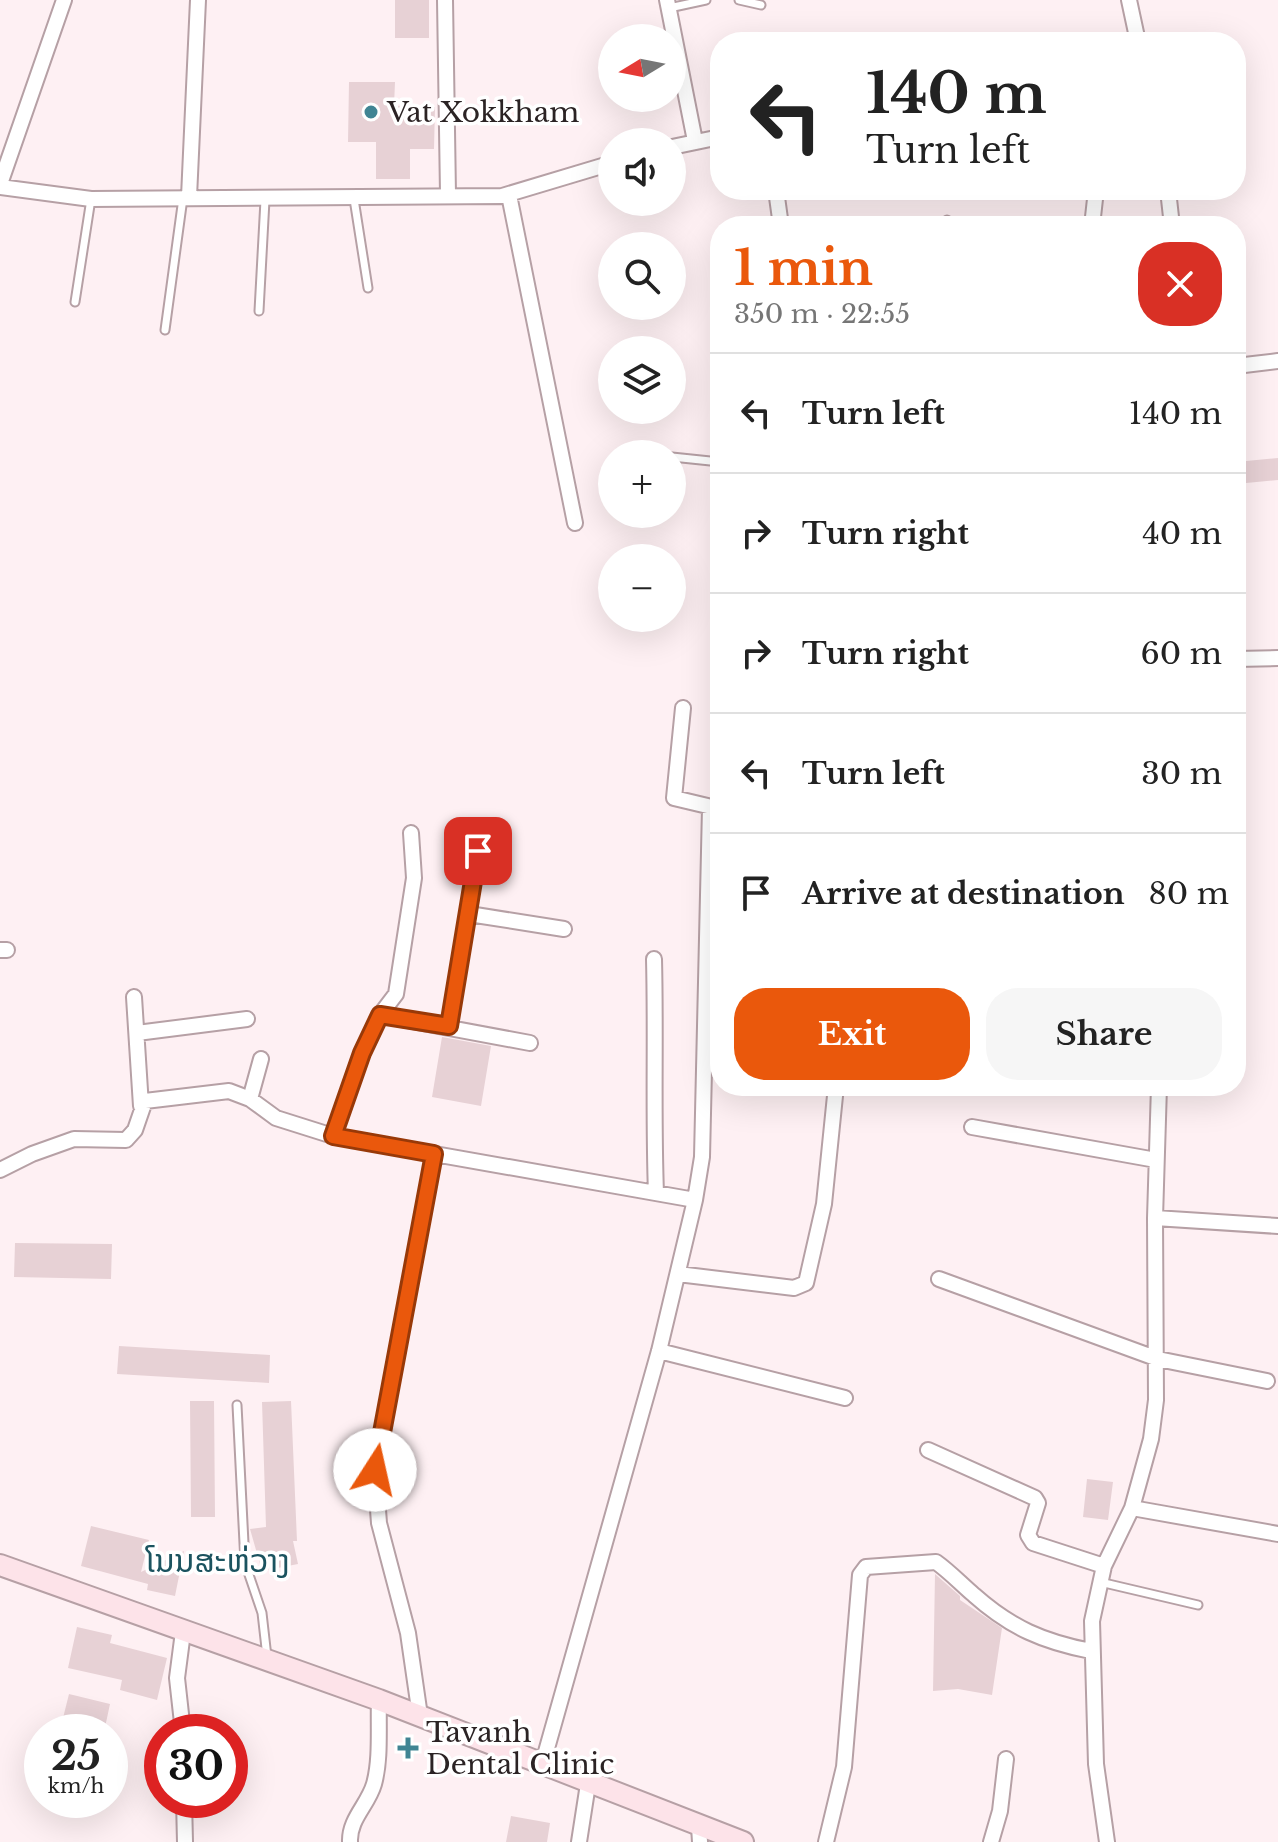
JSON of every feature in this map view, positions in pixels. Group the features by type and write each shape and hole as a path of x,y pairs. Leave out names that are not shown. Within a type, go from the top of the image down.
{"main road":[{"path":"0,1565 379,1700 588,1784 699,1834 743,1842"}],"street":[{"path":"64,0 0,185 91,199 186,197 265,200 509,195 598,167"},
{"path":"186,197 198,0"},
{"path":"445,0 448,194"},
{"path":"1129,0 1136,32"},
{"path":"668,4 695,141"},
{"path":"686,143 710,139"},
{"path":"509,195 575,523"},
{"path":"1246,365 1278,361"},
{"path":"1246,659 1278,658"},
{"path":"683,708 672,789 674,798 710,807"},
{"path":"333,1136 362,1053 380,1015 396,994 414,878 411,833"},
{"path":"449,1026 478,851"},
{"path":"469,914 564,929"},
{"path":"542,1766 659,1351 695,1200 702,1157 710,942"},
{"path":"654,959 656,1039 652,1092 656,1193"},
{"path":"0,1170 74,1139 126,1140 135,1130 141,1106 134,997"},
{"path":"380,1015 530,1043"},
{"path":"137,1033 247,1019"},
{"path":"250,1099 261,1059"},
{"path":"141,1106 145,1101 229,1091 250,1099 276,1118 333,1136 695,1200"},
{"path":"678,1274 794,1288 806,1283 824,1204 835,1096"},
{"path":"1107,1842 1096,1764 1091,1651 1104,1566 1132,1508 1151,1439 1158,1359 1155,1218 1159,1096"},
{"path":"972,1127 1156,1160"},
{"path":"420,1716 408,1633 379,1523 375,1470 434,1154"},
{"path":"1155,1218 1278,1226"},
{"path":"939,1279 1158,1359 1267,1381"},
{"path":"659,1351 845,1398"},
{"path":"928,1450 1035,1498 1038,1503 1028,1535 1033,1543 1104,1566"},
{"path":"1132,1508 1278,1534"},
{"path":"826,1842 844,1767 860,1575 866,1567 936,1562 976,1597 1022,1629 1049,1643 1091,1651"},
{"path":"181,1714 177,1678 183,1632"},
{"path":"350,1842 351,1826 366,1804 375,1781 379,1700"},
{"path":"991,1842 1000,1811 1006,1759"},
{"path":"579,1842 588,1784"},
{"path":"184,1818 185,1842"}],"lane":[{"path":"668,4 706,0"},
{"path":"739,0 761,5"},
{"path":"165,330 186,197"},
{"path":"75,302 91,199"},
{"path":"354,199 368,288"},
{"path":"259,311 265,200"},
{"path":"686,458 710,461"},
{"path":"237,1405 245,1563 262,1613 268,1659"},
{"path":"1100,1582 1198,1605"}],"building":[{"path":"395,0 429,0 429,38 395,38"},
{"path":"349,82 395,82 394,106 435,107 434,149 410,149 410,179 376,179 376,142 348,142"},
{"path":"1278,458 1278,480 1246,483 1246,461"},
{"path":"442,1037 491,1046 481,1106 432,1097"},
{"path":"15,1243 112,1244 111,1279 14,1277"},
{"path":"119,1346 270,1355 269,1383 117,1374"},
{"path":"190,1401 214,1401 215,1517 191,1517"},
{"path":"291,1401 297,1541 293,1541 298,1564 262,1571 250,1529 266,1527 262,1402"},
{"path":"1087,1479 1113,1482 1108,1520 1083,1517"},
{"path":"91,1526 149,1540 141,1572 184,1551 175,1596 147,1590 148,1584 81,1566"},
{"path":"935,1574 960,1596 960,1600 1002,1628 992,1695 958,1689 933,1691"},
{"path":"77,1627 112,1635 110,1643 167,1658 157,1700 120,1690 122,1680 68,1668"},
{"path":"69,1694 110,1704 108,1714 64,1714"},
{"path":"511,1816 550,1823 547,1842 506,1842"}],"place":[{"name":"Vat Xokkham","path":"371,112"},
{"name":"Tavanh Dental Clinic","path":"408,1748"}],"district":[{"name":"ໂນນສະຫ່ວາງ","path":"218,1561"}],"route":[{"path":"375,1470 434,1154 333,1136 362,1053 380,1015 449,1026 478,851"}]}
